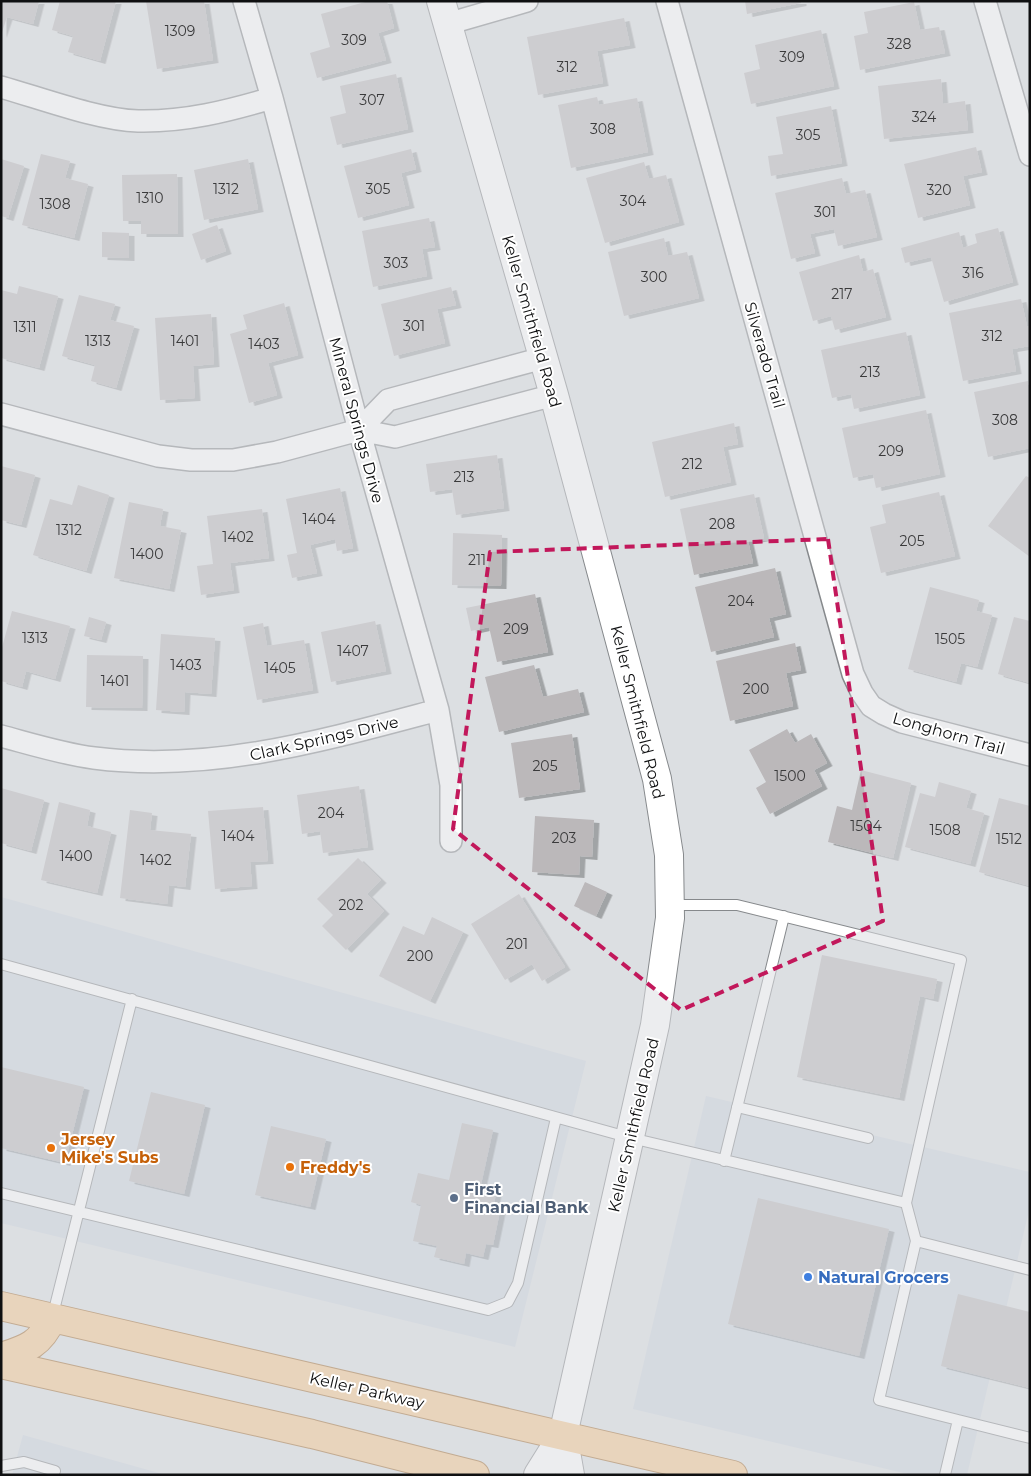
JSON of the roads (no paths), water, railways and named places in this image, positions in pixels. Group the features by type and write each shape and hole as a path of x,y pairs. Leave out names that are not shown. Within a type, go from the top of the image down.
{"main road":[{"name":"Keller Smithfield Road","path":"444,13 554,395 658,779 669,855 670,905 664,973 657,1017 563,1435"},
{"name":"Keller Parkway","path":"1,1306 733,1475"},
{"path":"1,1357 26,1349 46,1333 52,1318"},
{"path":"1,1364 312,1434 475,1475"},
{"path":"538,1475 563,1435"},
{"path":"563,1435 570,1475"}],"street":[{"name":"Mineral Springs Drive","path":"244,1 272,98 359,430 438,710 451,785 451,841"},
{"path":"444,13 527,1"},
{"name":"Silverado Trail","path":"666,1 853,674 871,706"},
{"path":"985,1 1030,155"},
{"path":"1,87 98,114 136,121 170,120 211,115 272,98"},
{"path":"359,430 388,400 543,358"},
{"path":"1,414 148,454 191,460 233,460 277,452 359,430 395,437 554,395"},
{"name":"Longhorn Trail","path":"871,706 902,722 1030,755"},
{"name":"Clark Springs Drive","path":"1,736 93,758 160,763 240,757 295,747 438,710"}],"lane":[{"path":"670,905 737,905 961,960 906,1203 916,1241 879,1400 1030,1438"},
{"path":"724,1161 784,916"},
{"path":"1,964 631,1138 906,1203"},
{"path":"52,1318 132,999"},
{"path":"737,1107 868,1138"},
{"path":"1,1193 488,1310 508,1302 518,1284 556,1118"},
{"path":"916,1241 1030,1270"},
{"path":"945,1475 958,1420"},
{"path":"1,1466 24,1462 55,1471"}],"place":[{"name":"Jersey Mike's Subs","path":"51,1148"},
{"name":"Freddy's","path":"290,1167"},
{"name":"First Financial Bank","path":"454,1198"},
{"name":"Natural Grocers","path":"808,1277"}]}
